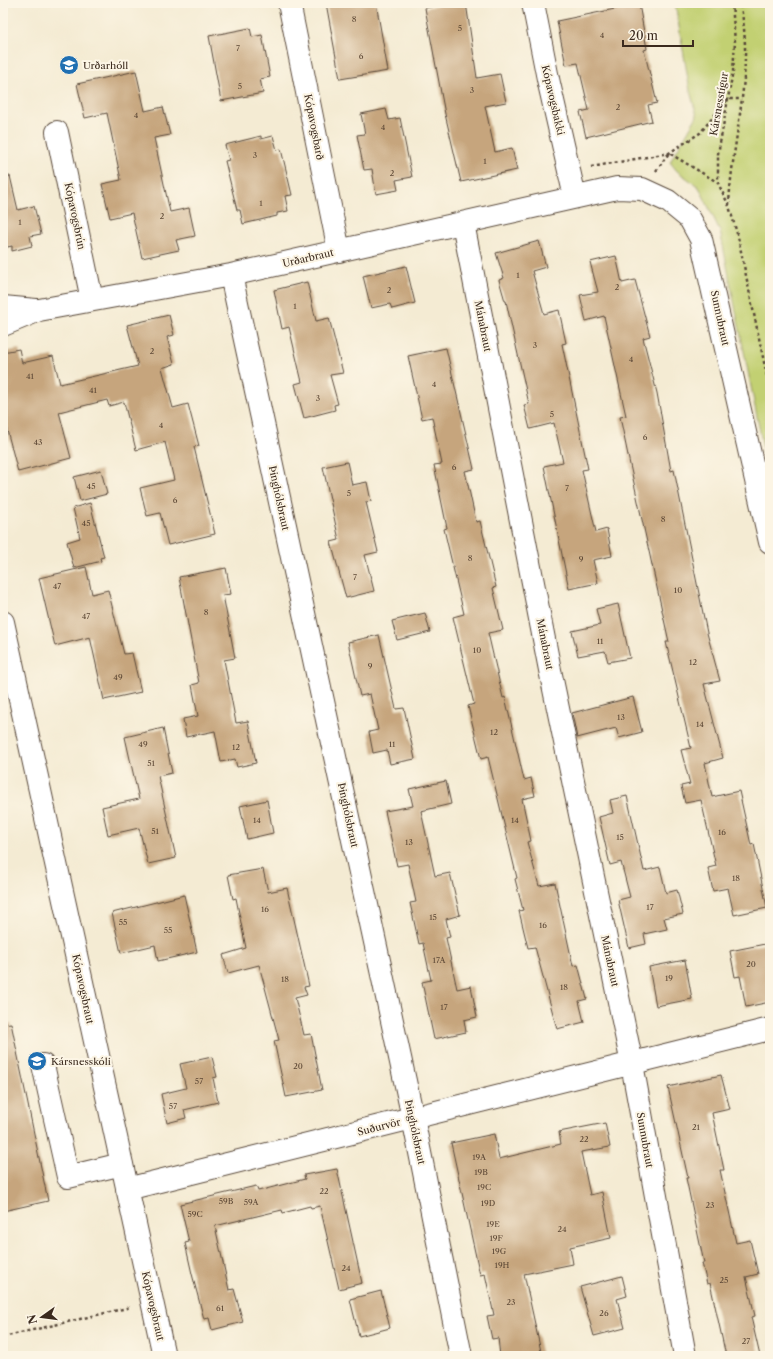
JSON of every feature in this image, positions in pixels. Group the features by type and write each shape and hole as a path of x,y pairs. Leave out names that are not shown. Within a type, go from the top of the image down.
{"street":[{"name":"Kópavogsbarð","path":"289,3 339,251"},
{"name":"Kópavogsbakki","path":"533,3 548,79 575,197"},
{"name":"Kópavogsbrún","path":"57,132 92,300"},
{"name":"Sunnubraut","path":"575,197 618,188 642,190 668,201 690,219 702,239 770,542"},
{"name":"Urðarbraut","path":"3,325 39,310 232,275 575,197"},
{"name":"Mánabraut","path":"463,223 550,670 632,1064"},
{"name":"Þinghólsbraut","path":"232,275 413,1118 461,1356"},
{"name":"Urðarbraut","path":"3,307 39,310"},
{"name":"Kópavogsbraut","path":"3,622 164,1356"},
{"path":"632,1064 770,1029"},
{"name":"Sunnubraut","path":"632,1064 685,1356"},
{"name":"Suðurvör","path":"127,1189 632,1064"},
{"path":"43,1065 68,1177 122,1164"}],"path":[{"name":"Kársnesstígur","path":"732,3 735,42 728,99 718,154 718,183 729,206 738,237 770,391"},
{"name":"Kársnesstígur","path":"729,206 730,175 745,72 746,45 740,3"},
{"path":"642,190 669,153 700,133 728,99 742,99"},
{"path":"568,164 588,168 669,153 718,183"},
{"path":"3,1337 152,1301"}],"green space":[{"path":"675,3 770,3 770,482 720,231 699,187 677,171 670,162 697,116 690,91"}],"building":[{"path":"326,3 376,3 388,71 340,79"},
{"path":"451,3 466,3 477,78 500,74 506,102 485,106 495,152 512,148 517,170 461,182 445,114 425,8"},
{"path":"639,4 647,49 644,50 657,103 648,105 652,121 586,137 580,112 589,110 578,63 566,65 557,21"},
{"path":"250,28 252,37 262,35 270,77 260,79 263,93 221,101 209,36"},
{"path":"136,71 145,111 163,107 170,135 154,138 170,212 189,208 195,236 176,240 179,250 142,258 132,213 110,218 102,184 121,180 107,113 85,118 77,84"},
{"path":"386,109 389,120 400,118 412,177 396,180 398,190 376,194 372,169 364,170 357,135 365,134 361,114"},
{"path":"261,136 261,139 273,136 277,150 281,149 292,195 285,196 288,211 277,213 277,216 243,224 240,210 237,210 225,161 229,160 225,145"},
{"path":"10,176 18,210 34,206 41,234 30,236 32,246 12,251 12,246 3,248 3,177"},
{"path":"539,241 546,267 532,271 544,314 559,310 566,343 562,344 588,469 582,470 596,532 607,529 612,556 593,560 598,583 569,589 544,466 563,462 554,423 530,429 524,405 529,404 506,301 499,280 504,278 496,253"},
{"path":"616,256 622,283 635,280 650,336 643,338 657,393 671,471 674,470 707,633 720,681 704,684 723,758 705,763 712,797 739,791 751,845 754,844 767,908 734,915 728,888 713,891 708,868 716,866 701,800 685,803 681,786 690,784 681,750 691,748 666,642 669,642 620,417 626,416 604,316 586,321 580,295 598,292 590,262"},
{"path":"406,266 415,303 392,309 390,304 371,308 363,276"},
{"path":"307,282 316,321 329,318 343,373 330,375 338,404 334,405 335,410 304,418 295,384 302,382 289,327 282,329 274,290"},
{"path":"169,315 174,335 167,337 174,364 162,368 173,408 188,404 199,446 194,447 215,534 168,545 160,513 147,516 140,488 174,480 165,442 136,450 124,402 109,406 107,400 59,412 71,458 18,472 3,415 3,352 19,349 22,363 53,356 60,384 138,366 127,325"},
{"path":"446,348 474,469 465,471 476,522 480,521 496,587 493,588 503,630 488,633 503,698 505,697 524,780 531,778 535,796 522,799 531,841 527,842 539,886 555,883 573,966 578,965 587,999 579,1001 584,1022 557,1029 535,947 528,948 519,911 523,910 515,879 517,878 488,757 481,759 468,706 474,704 453,617 464,614 444,529 447,528 434,465 442,464 432,417 422,419 408,356"},
{"path":"347,462 352,485 367,482 371,501 366,502 378,552 365,555 374,591 346,598 331,542 339,540 323,467"},
{"path":"101,470 107,494 80,501 74,477"},
{"path":"90,503 104,557 100,558 101,561 74,568 67,542 80,538 73,508"},
{"path":"86,567 92,594 108,590 124,654 132,653 141,692 104,700 90,637 55,646 39,578"},
{"path":"226,568 231,594 223,595 235,658 224,660 236,723 248,721 256,763 237,767 235,759 221,762 215,731 186,737 183,719 198,716 192,685 199,683 179,577"},
{"path":"618,604 630,658 608,662 605,651 578,656 572,631 600,625 596,609"},
{"path":"425,613 430,632 397,640 392,621"},
{"path":"379,635 396,709 404,708 415,759 390,764 387,750 373,753 369,732 378,730 370,694 360,696 348,642"},
{"path":"633,697 642,732 619,738 616,728 577,738 572,713"},
{"path":"163,728 172,773 158,776 176,858 148,864 139,828 108,835 102,807 139,799 125,737"},
{"path":"446,781 451,804 421,811 435,876 450,873 460,915 446,919 450,937 446,938 457,989 471,986 477,1017 464,1020 466,1032 434,1039 422,982 431,980 423,943 419,944 410,903 416,902 408,864 397,866 385,811 413,806 409,789"},
{"path":"627,796 644,871 660,867 666,893 677,890 683,914 664,918 667,929 644,934 646,944 629,948 618,900 630,897 621,862 610,865 599,817 613,813 610,800"},
{"path":"267,800 273,833 247,839 240,806"},
{"path":"263,869 268,892 287,888 309,986 304,987 307,995 295,998 304,1035 311,1034 322,1090 286,1097 274,1041 279,1040 259,965 228,973 223,955 246,948 236,898 233,899 228,875"},
{"path":"184,895 197,952 158,961 155,945 121,953 112,913"},
{"path":"770,943 770,1002 746,1007 740,976 735,977 730,951"},
{"path":"685,960 692,999 656,1006 649,967"},
{"path":"11,1023 48,1201 3,1211 3,1024"},
{"path":"212,1057 217,1077 213,1078 218,1102 184,1110 186,1118 167,1123 161,1094 186,1088 180,1064"},
{"path":"721,1075 730,1109 712,1113 724,1170 720,1170 736,1243 750,1240 758,1274 746,1277 755,1316 751,1317 760,1356 726,1356 710,1283 707,1284 702,1263 704,1263 686,1178 688,1178 668,1087"},
{"path":"605,1123 610,1147 581,1152 590,1195 602,1192 611,1238 570,1247 573,1264 524,1274 542,1356 500,1356 498,1338 492,1339 487,1316 494,1315 485,1274 480,1275 451,1143 494,1134 499,1159 561,1144 559,1132"},
{"path":"337,1169 362,1283 339,1289 320,1206 311,1208 310,1206 283,1213 282,1210 215,1226 229,1290 234,1289 243,1322 212,1330 209,1318 204,1319 192,1274 185,1243 189,1242 180,1204 256,1186 258,1191 305,1179 304,1175"},
{"path":"622,1276 627,1296 617,1299 625,1328 594,1336 580,1287"},
{"path":"381,1291 390,1328 359,1336 350,1299"}],"place":[{"name":"Urðarhóll","path":"69,65"},
{"name":"Kársnesskóli","path":"37,1061"}]}
